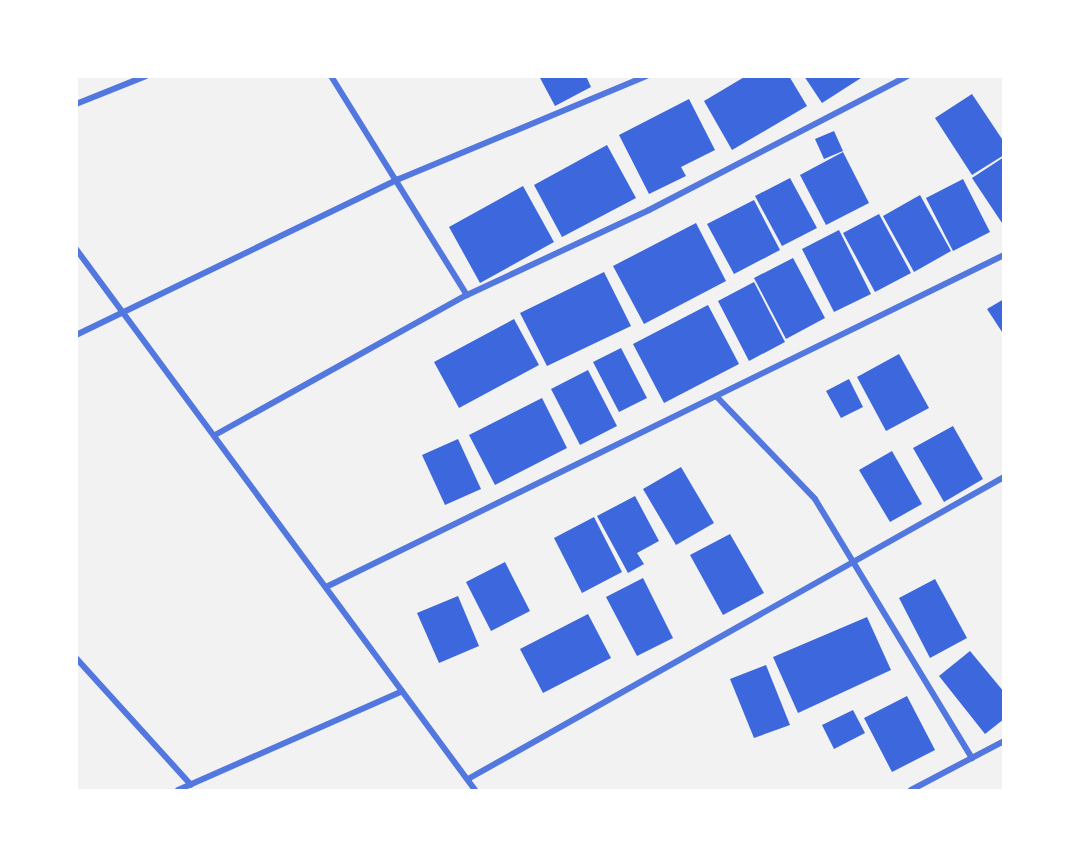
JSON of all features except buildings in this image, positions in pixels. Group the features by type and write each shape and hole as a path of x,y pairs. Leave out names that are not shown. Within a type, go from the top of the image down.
{"street":[{"path":"76,104 146,76"},
{"path":"331,76 399,179 467,295"},
{"path":"76,334 399,179 645,76"},
{"path":"215,435 467,295 649,210 907,76"},
{"path":"76,249 475,790"},
{"path":"326,587 1004,255"},
{"path":"717,397 815,499 856,560 972,758"},
{"path":"468,779 1004,477"},
{"path":"76,657 191,785"},
{"path":"178,790 402,691"},
{"path":"912,790 1004,741"}]}
